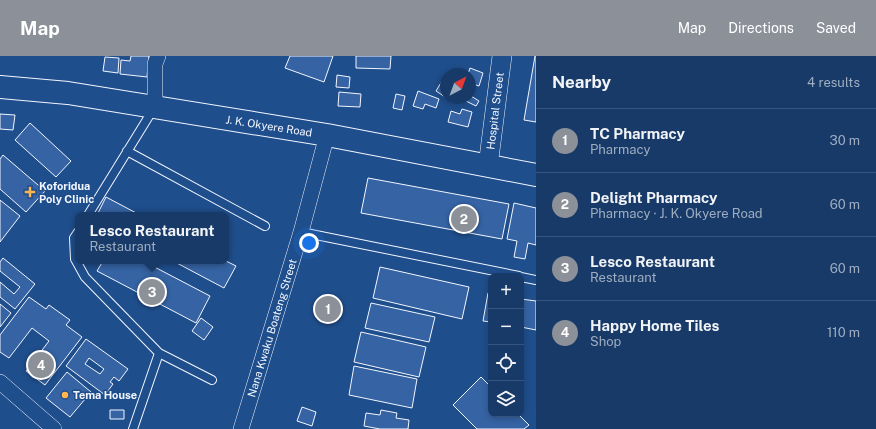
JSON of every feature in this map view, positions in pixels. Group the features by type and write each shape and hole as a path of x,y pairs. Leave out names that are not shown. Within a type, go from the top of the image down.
{"main road":[{"name":"J. K. Okyere Road","path":"0,86 68,93 327,135 536,175"}],"street":[{"path":"155,107 155,64 158,56"},
{"name":"Hospital Street","path":"488,166 502,56"},
{"name":"Nana Kwaku Boateng Street","path":"242,429 301,232 327,135"},
{"path":"0,382 54,429"}],"lane":[{"path":"90,212 155,107"},
{"path":"128,151 265,226"},
{"path":"301,232 505,273"},
{"path":"75,236 75,259"},
{"path":"78,264 84,277 159,353 212,380"},
{"path":"524,277 536,280"},
{"path":"133,429 159,353"}],"building":[{"path":"131,56 149,56 147,77 120,74 121,60 130,61"},
{"path":"290,56 333,56 324,82 285,68"},
{"path":"356,56 391,56 390,69 356,68"},
{"path":"536,56 536,122 524,120"},
{"path":"105,57 119,58 118,73 103,71"},
{"path":"476,70 483,73 479,86 476,85"},
{"path":"337,75 350,77 349,88 336,87"},
{"path":"440,84 440,94 436,91"},
{"path":"418,91 439,99 436,108 425,104 423,109 413,106"},
{"path":"339,92 361,94 360,107 338,106"},
{"path":"396,94 405,96 402,110 393,108"},
{"path":"476,99 479,101 476,106 472,104 476,104"},
{"path":"462,109 472,112 468,127 448,122 451,111 460,114"},
{"path":"0,114 15,115 13,130 0,129"},
{"path":"30,123 71,161 56,177 15,140"},
{"path":"3,155 45,191 26,212 0,189 0,159"},
{"path":"368,178 509,204 502,239 361,213"},
{"path":"106,197 134,212 98,212"},
{"path":"0,200 20,216 0,242"},
{"path":"514,203 536,208 536,245 528,243 525,259 514,257 517,241 507,239"},
{"path":"3,258 35,284 15,309 0,297 0,282 14,294 20,287 0,271 0,262"},
{"path":"229,262 236,266 224,288 179,264 229,264"},
{"path":"101,264 149,264 210,296 196,323 97,271"},
{"path":"380,267 469,287 462,319 373,298"},
{"path":"488,293 488,322 483,321"},
{"path":"29,297 46,309 49,305 70,320 66,325 82,337 45,385 26,371 49,341 32,328 9,358 0,352 0,335"},
{"path":"524,299 536,301 536,330 524,328"},
{"path":"371,303 435,317 429,342 365,328"},
{"path":"0,304 11,313 0,327"},
{"path":"201,318 213,327 204,340 192,331"},
{"path":"361,332 426,347 419,377 354,362"},
{"path":"86,339 128,369 119,381 114,377 110,382 113,384 105,395 66,366","holes":["89,358 104,369 100,374 85,364"]},
{"path":"354,366 417,379 412,408 349,395"},
{"path":"67,372 91,392 70,417 46,398"},
{"path":"481,377 488,384 488,417 521,417 529,425 524,429 477,429 453,405"},
{"path":"302,407 316,412 312,426 297,421"},
{"path":"110,410 124,410 124,419 110,419"},
{"path":"381,410 397,413 396,418 409,420 408,429 380,429 364,426 366,413 380,415"}],"place":[{"name":"Koforidua Poly Clinic","path":"30,192"},
{"name":"Delight Pharmacy","path":"464,219"},
{"name":"Lesco Restaurant","path":"152,292"},
{"name":"TC Pharmacy","path":"328,309"},
{"name":"Happy Home Tiles","path":"41,365"},
{"name":"Tema House","path":"65,395"}]}
